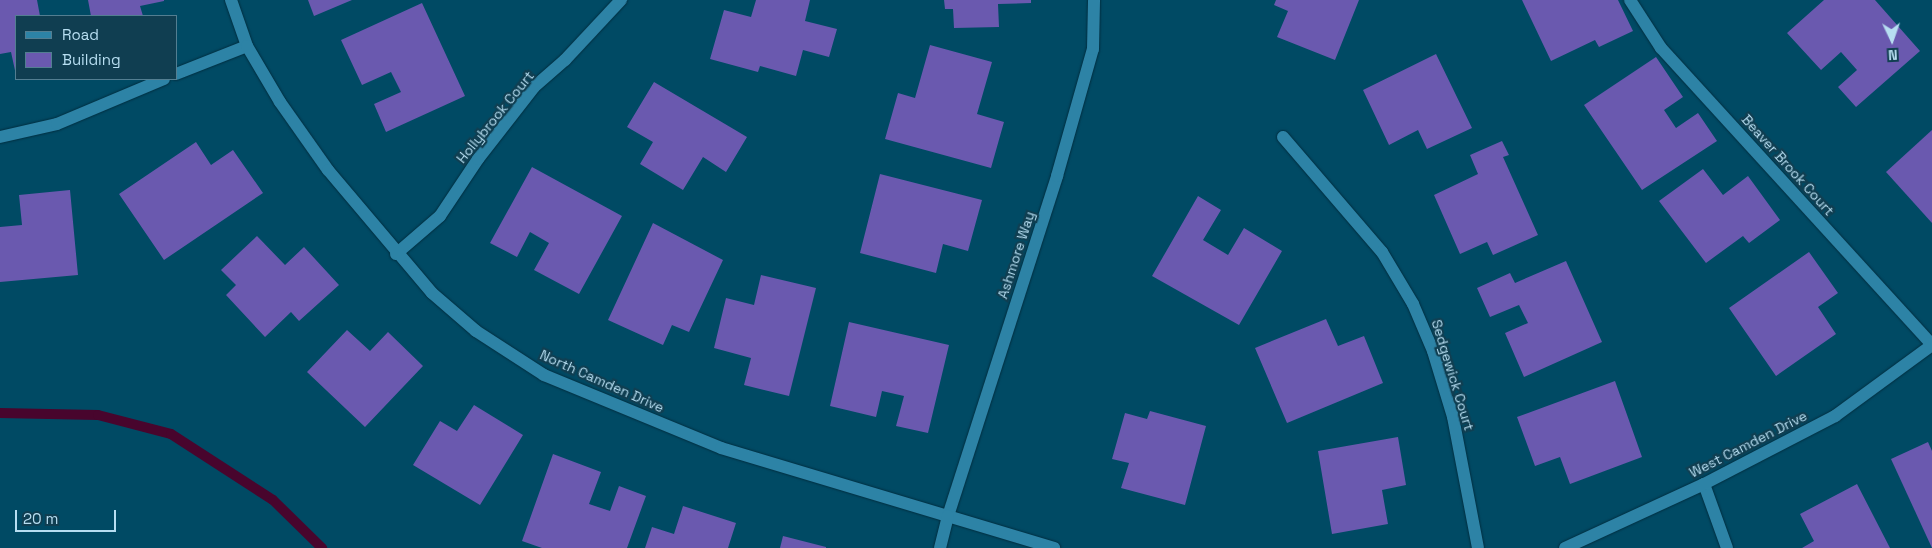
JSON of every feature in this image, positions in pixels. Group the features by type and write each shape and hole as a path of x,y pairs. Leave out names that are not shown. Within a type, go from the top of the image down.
{"street":[{"name":"North Camden Drive","path":"231,0 247,46 280,102 323,163 396,254 432,293 476,331 544,375 721,448 948,516"},
{"name":"Hollybrook Court","path":"396,254 440,216 478,160 534,87 565,60 621,0"},
{"name":"Ashmore Way","path":"940,548 948,516 1058,176 1093,49 1094,0"},
{"name":"Beaver Brook Court","path":"1630,0 1661,48 1932,345"},
{"path":"178,73 247,46"},
{"path":"0,137 57,124 162,80"},
{"name":"Sedgewick Court","path":"1282,137 1382,252 1414,304 1433,350 1453,417 1478,548"},
{"name":"West Camden Drive","path":"1565,548 1704,484 1835,416 1932,345"},
{"path":"1704,484 1727,548"},
{"path":"948,516 1054,548"}],"building":[{"path":"0,0 37,0 40,15 15,15 15,70 11,52 0,54"},
{"path":"88,0 164,0 140,6 143,15 91,15"},
{"path":"308,0 352,0 314,16"},
{"path":"756,0 810,0 805,21 837,29 829,57 803,50 796,76 760,66 758,72 710,59 724,10 751,17"},
{"path":"944,0 1031,0 1031,3 998,4 999,27 954,28 953,9 945,9"},
{"path":"1276,0 1359,0 1335,60 1277,37 1288,11 1274,5"},
{"path":"1522,0 1618,0 1633,31 1599,47 1595,40 1551,61"},
{"path":"1824,0 1875,0 1920,51 1856,107 1838,87 1857,70 1841,52 1821,70 1787,33"},
{"path":"422,3 465,96 386,132 374,104 401,92 391,72 362,85 341,40"},
{"path":"930,45 992,62 977,114 1004,122 991,168 885,139 898,93 915,98"},
{"path":"1436,54 1472,128 1427,149 1418,130 1389,145 1363,90"},
{"path":"1656,57 1683,97 1664,110 1676,128 1698,113 1717,141 1642,190 1584,105"},
{"path":"654,82 747,137 726,172 703,157 683,190 640,164 653,142 627,127"},
{"path":"1932,130 1932,223 1886,172"},
{"path":"1502,141 1509,155 1503,157 1538,235 1493,255 1487,242 1460,254 1434,195 1478,174 1470,155"},
{"path":"196,142 211,165 233,150 263,193 164,260 119,194"},
{"path":"532,167 622,216 579,294 534,270 549,243 530,232 517,257 490,243"},
{"path":"1703,169 1723,195 1748,176 1780,220 1749,243 1743,236 1706,263 1659,201"},
{"path":"880,174 982,200 968,251 943,244 936,273 860,253"},
{"path":"70,190 78,275 0,282 0,227 22,225 19,195"},
{"path":"1198,196 1221,210 1203,240 1228,255 1244,228 1282,251 1239,325 1152,276"},
{"path":"653,223 723,260 689,332 672,325 663,345 608,320"},
{"path":"257,236 285,265 304,247 339,285 299,321 291,312 265,337 226,295 236,285 221,270"},
{"path":"1809,252 1838,293 1818,307 1836,334 1776,376 1729,308"},
{"path":"1566,261 1602,342 1524,377 1505,333 1528,323 1519,305 1490,317 1477,288 1510,273 1515,283"},
{"path":"761,275 816,288 789,396 744,385 751,358 714,348 726,298 754,305"},
{"path":"1326,319 1338,346 1364,336 1383,383 1287,423 1255,348"},
{"path":"849,322 949,345 928,433 896,426 904,396 882,391 876,417 830,406"},
{"path":"347,330 370,351 388,332 423,366 365,427 307,372"},
{"path":"1615,381 1642,457 1570,484 1560,457 1535,466 1517,417"},
{"path":"474,405 523,435 480,505 413,465 440,421 457,431"},
{"path":"1150,411 1206,426 1185,505 1121,488 1129,463 1112,459 1125,413 1147,419"},
{"path":"1398,437 1406,485 1382,490 1388,524 1332,534 1318,451"},
{"path":"1928,442 1932,451 1932,548 1891,459"},
{"path":"553,454 601,472 589,504 610,511 619,486 646,496 627,548 542,548 522,541"},
{"path":"1857,484 1890,548 1802,548 1814,541 1800,514"},
{"path":"683,506 736,523 728,548 645,548 652,527 674,534"},
{"path":"783,536 826,547 826,548 780,548"}],"waterway":[{"path":"0,413 98,415 171,434 273,500 322,548"}]}
